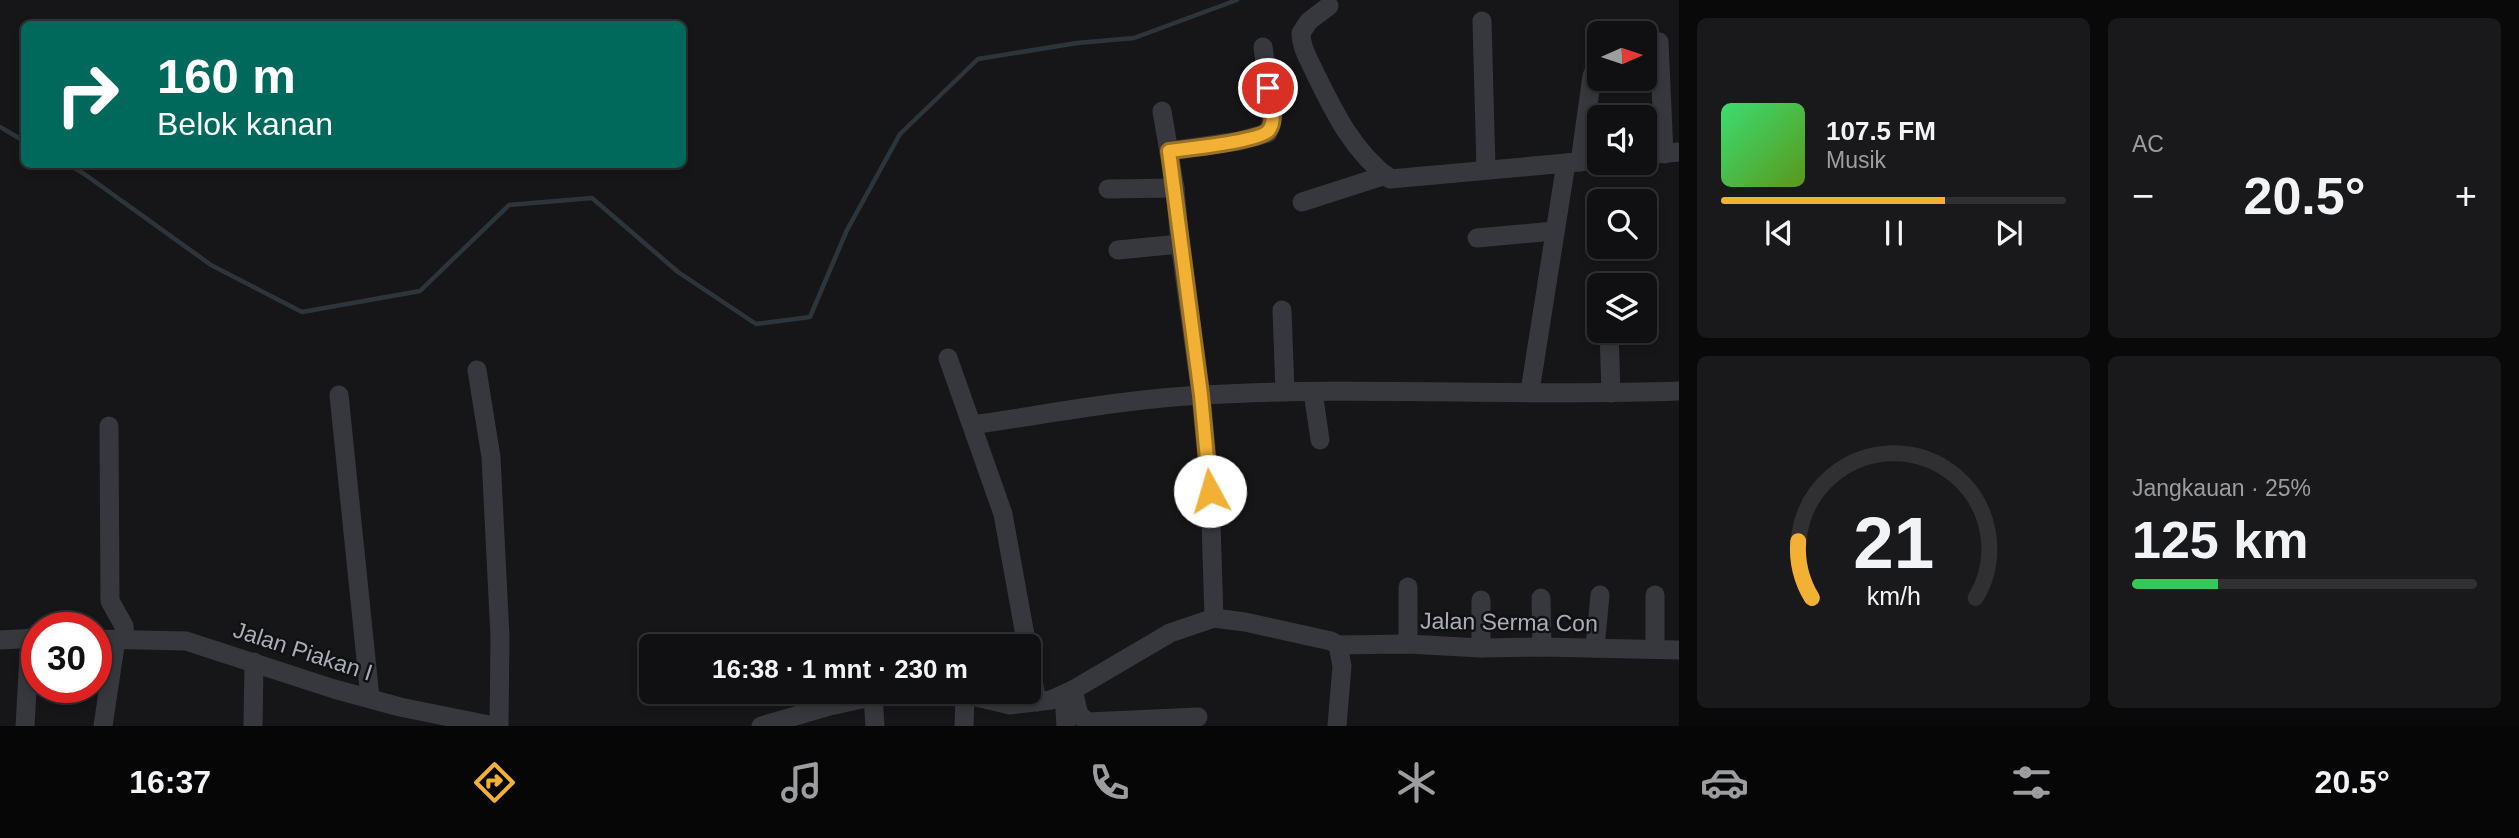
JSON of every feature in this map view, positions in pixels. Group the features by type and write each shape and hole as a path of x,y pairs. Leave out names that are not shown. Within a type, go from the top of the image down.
{"street":[{"path":"1329,6 1309,21 1301,33 1303,50 1339,122 1365,157 1386,175 1394,179 1582,162"},
{"path":"1482,21 1486,169"},
{"path":"1659,41 1663,154"},
{"path":"1169,151 1239,141 1268,133 1273,115 1263,47"},
{"path":"1530,391 1554,231 1582,162 1590,91"},
{"path":"1162,111 1175,188 1201,395 1210,491 1214,618"},
{"path":"1302,202 1386,175"},
{"path":"1108,189 1175,188"},
{"path":"1477,238 1554,231"},
{"path":"1118,250 1180,244"},
{"path":"1282,310 1285,392"},
{"path":"1609,343 1611,393"},
{"path":"948,358 1003,514 1025,634"},
{"path":"477,370 491,457 499,636 499,726"},
{"path":"972,425 1119,403 1201,395 1285,392 1679,391"},
{"path":"1314,392 1320,440"},
{"path":"339,395 370,698"},
{"path":"103,726 124,626 110,601 109,426"},
{"path":"1408,587 1408,644"},
{"path":"1595,648 1600,595"},
{"path":"1654,595 1655,649"},
{"path":"1541,598 1542,647"},
{"path":"1480,600 1481,648"},
{"path":"1041,701 1069,693 1170,633 1214,618 1264,626 1331,641 1338,645 1342,666 1337,726"},
{"path":"0,640 21,639"},
{"name":"Jalan Piakan I","path":"112,639 186,641 318,684 400,707 494,726"},
{"name":"Jalan Serma Con","path":"1338,645 1679,650"},
{"path":"253,726 254,662"},
{"path":"1069,693 1079,715 1088,723 1158,722 1198,717"},
{"path":"1066,726 1069,693"},
{"path":"25,726 27,703"},
{"path":"761,726 829,716 857,704"},
{"path":"873,704 875,726"},
{"path":"960,704 964,726"}],"waterway":[{"path":"74,168 211,265 302,312 420,291 509,205 592,198 678,272 756,324 810,317 847,230 900,134 978,59 1077,43 1134,38 1237,0"},
{"path":"0,127 21,139"}],"route":[{"path":"1210,491 1201,395 1169,151 1239,141 1268,133 1273,115 1268,88"}]}
